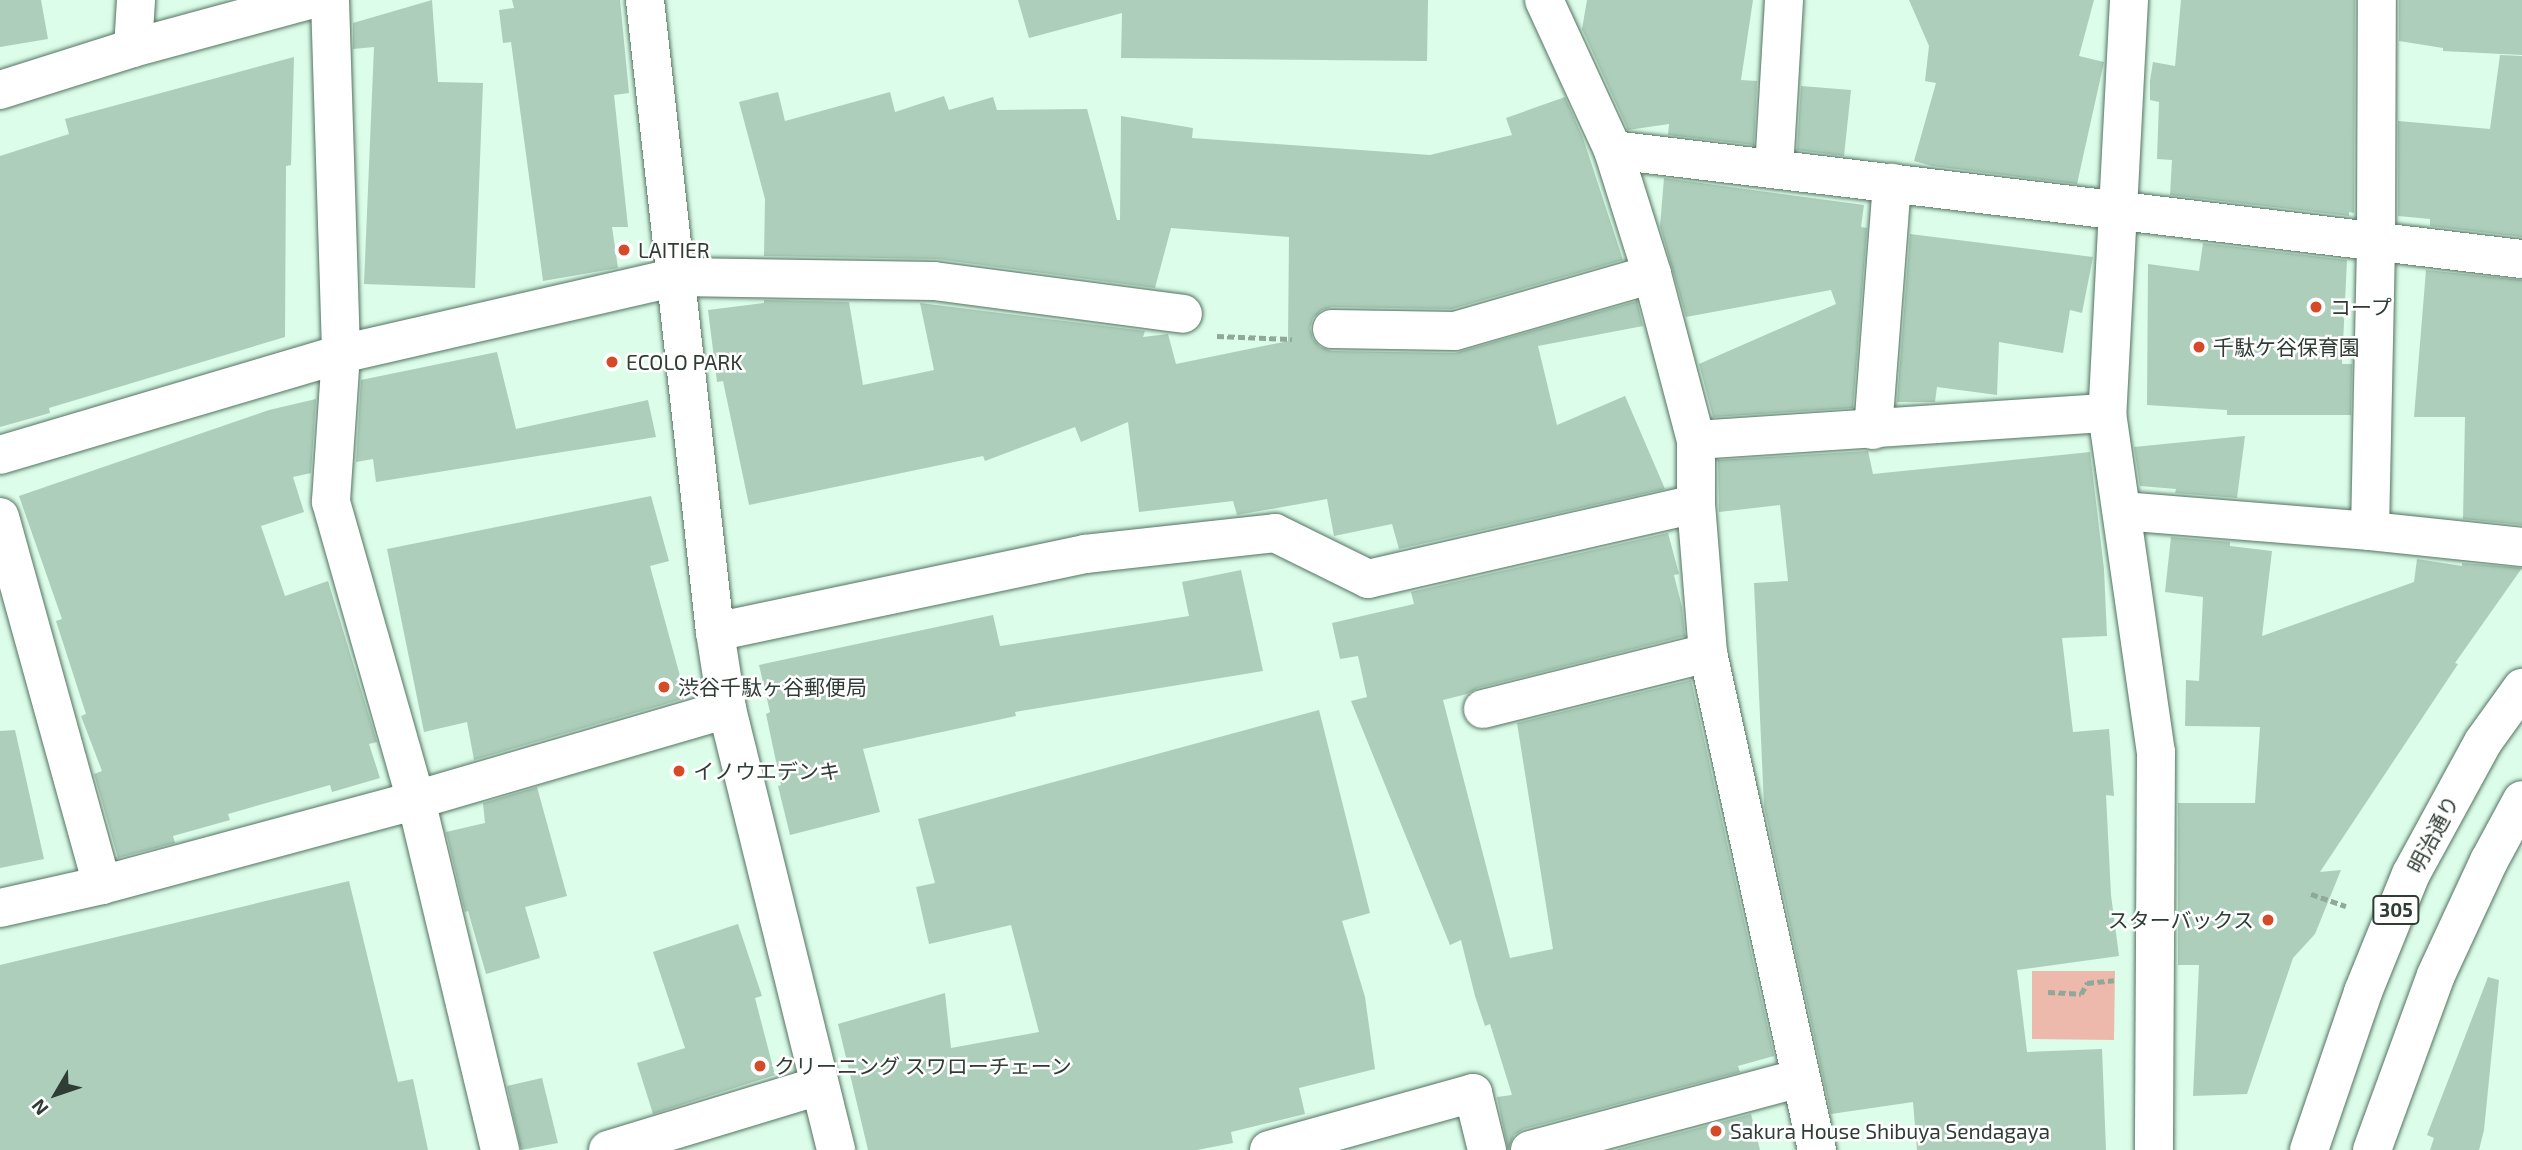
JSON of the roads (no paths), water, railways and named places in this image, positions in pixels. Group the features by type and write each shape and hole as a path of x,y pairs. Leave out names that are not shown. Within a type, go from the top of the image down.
{"street":[{"path":"133,48 136,0"},
{"path":"0,90 133,48 310,0"},
{"path":"330,0 341,354 331,502 416,800 500,1150"},
{"path":"645,0 678,277 715,632 727,709 836,1150"},
{"path":"1544,0 1613,150 1652,274 1696,440 1696,504 1707,653 1817,1150"},
{"path":"1774,169 1784,0"},
{"path":"2129,0 2120,211 2107,413 2156,752 2154,1150"},
{"path":"2370,531 2376,241 2377,0"},
{"path":"1613,150 2522,259"},
{"path":"1873,430 1892,183"},
{"path":"1332,328 1455,331 1652,274"},
{"path":"0,455 341,354 678,277 934,281 1184,314"},
{"path":"1696,440 2107,413"},
{"path":"715,632 1085,554 1275,533 1368,579 1696,504"},
{"path":"2122,511 2370,531 2522,547"},
{"path":"0,517 102,884"},
{"path":"1483,709 1707,653"},
{"name":"明治通り","path":"2309,1150 2363,992 2411,874 2483,742 2522,688"},
{"path":"0,908 102,884 416,800 727,709"},
{"path":"2372,1150 2436,975 2488,861 2522,800"},
{"path":"1530,1150 1801,1078"},
{"path":"608,1150 819,1086"},
{"path":"1269,1150 1473,1093 1487,1150"}],"place":[{"name":"LAITIER","path":"624,250"},
{"name":"コープ","path":"2316,307"},
{"name":"千駄ケ谷保育園","path":"2199,347"},
{"name":"ECOLO PARK","path":"612,362"},
{"name":"渋谷千駄ヶ谷郵便局","path":"664,687"},
{"name":"イノウエデンキ","path":"679,771"},
{"name":"スターバックス","path":"2268,920"},
{"name":"クリーニング スワローチェーン","path":"760,1066"},
{"name":"Sakura House Shibuya Sendagaya","path":"1716,1131"}]}
